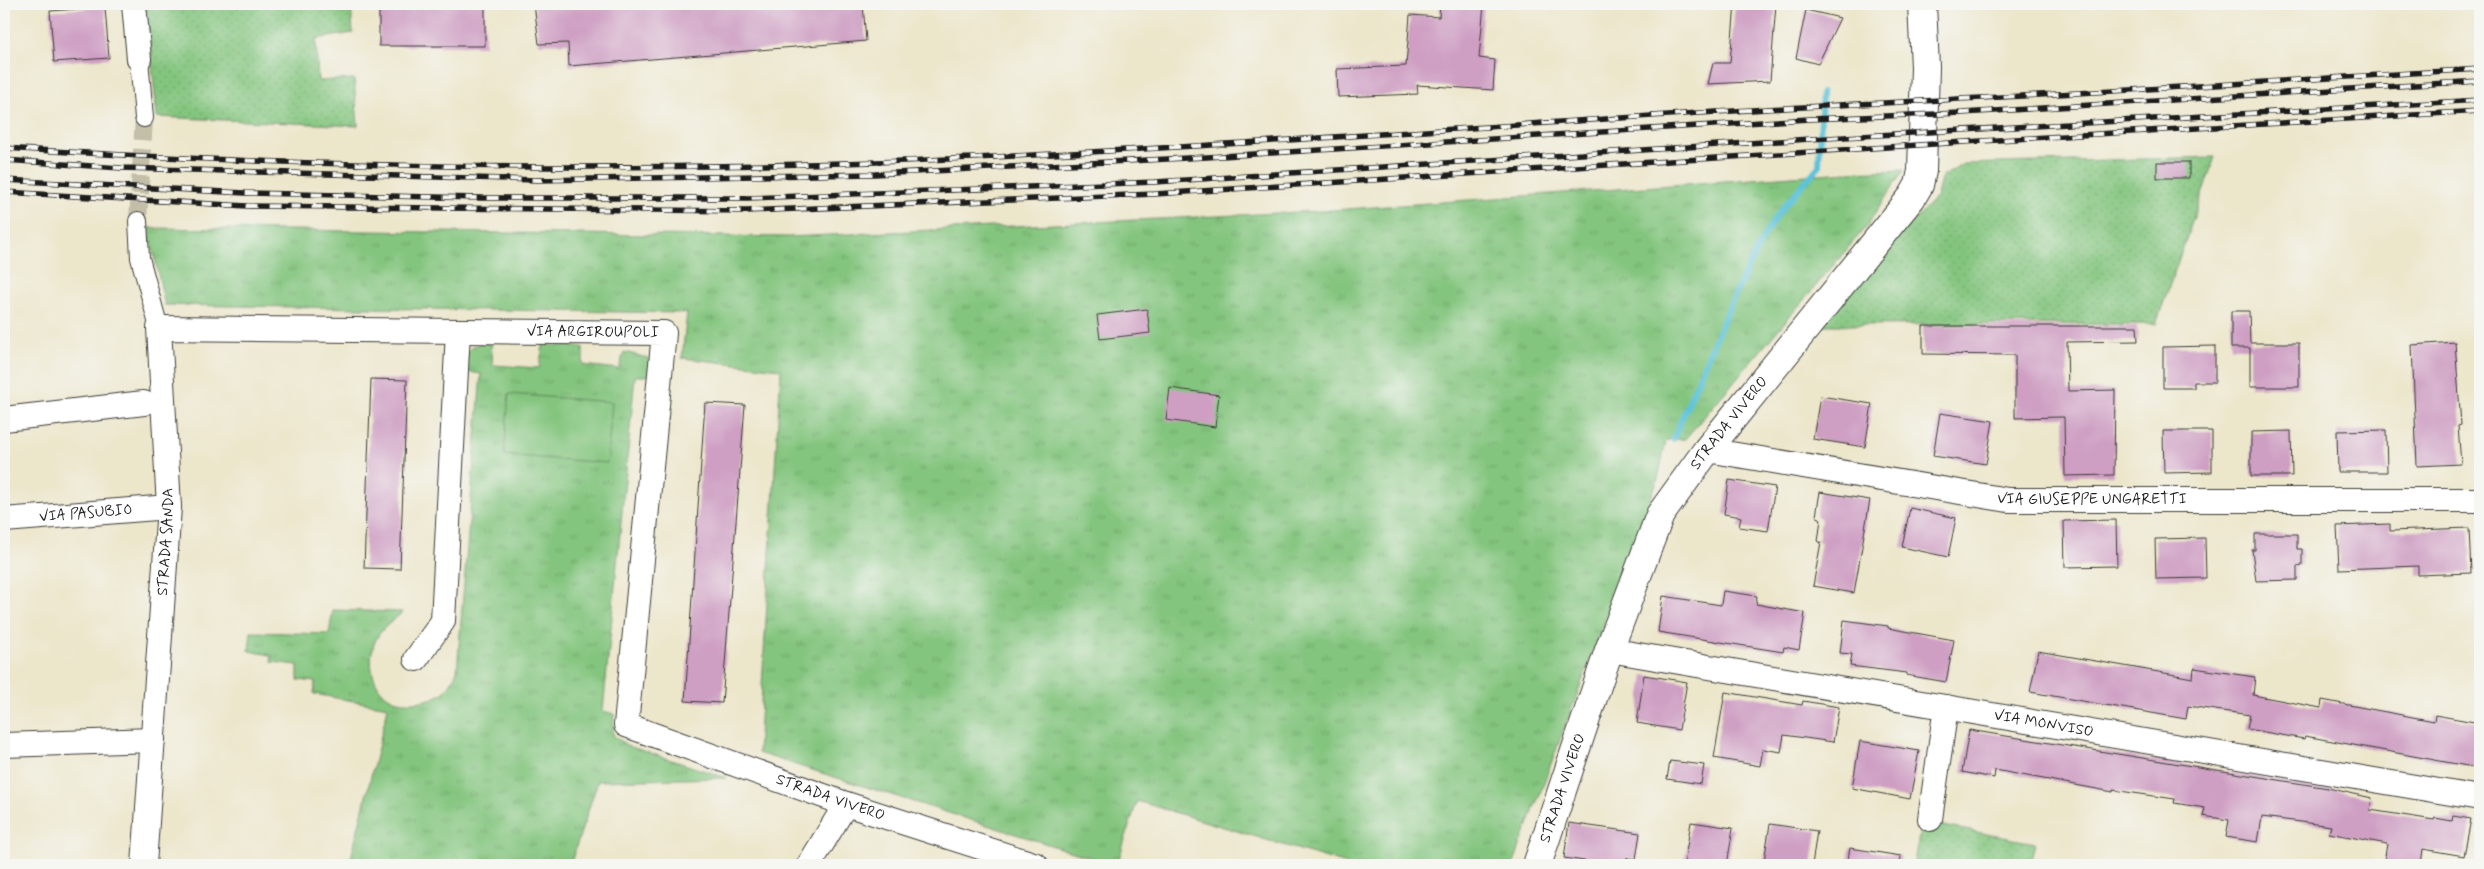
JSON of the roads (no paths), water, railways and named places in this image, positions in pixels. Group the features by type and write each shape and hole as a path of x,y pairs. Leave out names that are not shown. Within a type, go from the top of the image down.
{"street":[{"path":"134,4 144,118"},
{"name":"STRADA VIVERO","path":"1537,865 1609,650 1660,515 1707,450 1912,197 1919,185 1922,171 1925,67 1922,4"},
{"name":"STRADA SANDA","path":"138,221 140,258 159,328 170,507 144,865"},
{"name":"VIA ARGIROUPOLI","path":"159,328 664,333 626,725"},
{"path":"416,658 443,621 458,332"},
{"path":"4,419 144,403"},
{"name":"VIA GIUSEPPE UNGARETTI","path":"1707,450 2008,500 2480,500"},
{"name":"VIA PASUBIO","path":"4,520 170,507"},
{"name":"VIA MONVISO","path":"1609,650 2480,798"},
{"path":"1930,819 1946,707"},
{"name":"STRADA VIVERO","path":"626,725 846,804 1036,865"},
{"path":"4,745 153,740"},
{"path":"809,865 846,804"}],"waterway":[{"path":"1673,439 1729,308 1767,231 1778,214 1819,166 1822,93"}],"tunnel":[{"path":"138,221 144,118"}],"railway":[{"path":"4,148 222,160 440,166 658,167 876,162 1179,147 1718,112 2480,69"},
{"path":"4,160 121,168 538,180 875,174 1207,157 1809,119 1962,113 2480,81"},
{"path":"4,180 245,193 481,198 748,198 1155,182 1810,139 2480,100"},
{"path":"4,192 247,206 747,211 1155,194 2480,111"}]}
